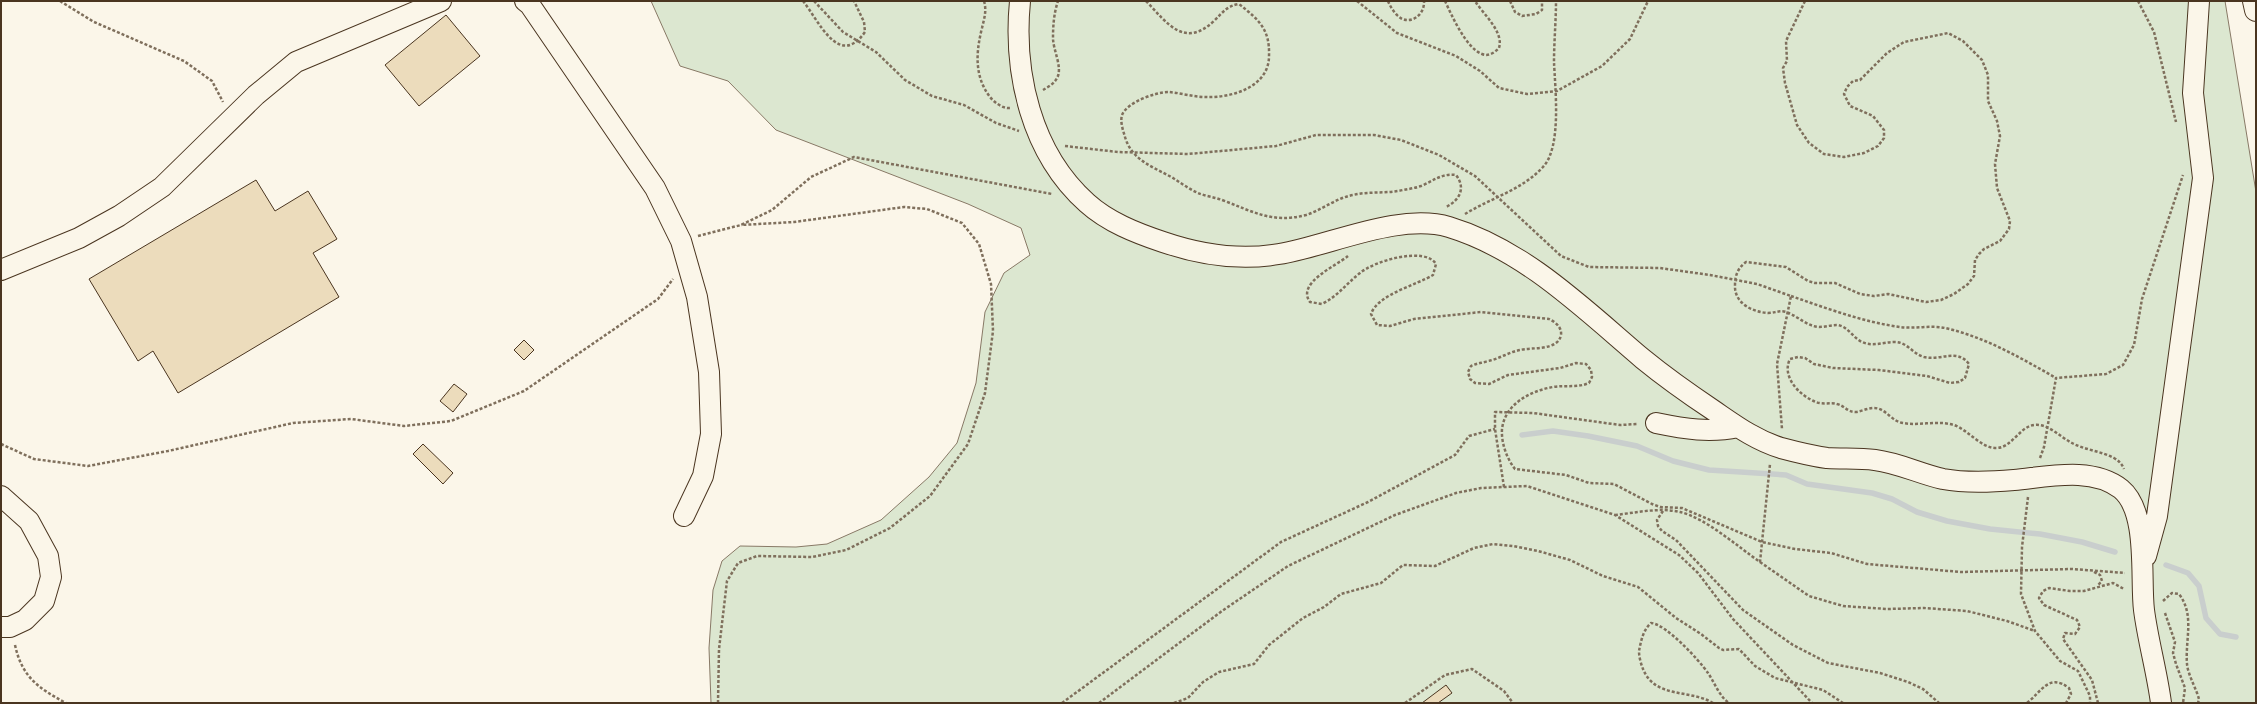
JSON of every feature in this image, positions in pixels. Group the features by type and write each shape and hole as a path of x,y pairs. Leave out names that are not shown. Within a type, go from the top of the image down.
{"highway":[{"path":"2254,1 2256,10"}],"street":[{"path":"1,270 79,238 119,216 162,187 256,95 296,62 441,1"},
{"path":"524,1 530,5 655,188 681,241 697,298 708,372 711,434 703,476 684,516"},
{"path":"1020,1 1018,23 1026,99 1041,140 1059,173 1087,204 1114,223 1155,240 1198,254 1238,257 1278,255 1361,233 1420,223 1446,225 1482,240 1512,256 1563,291 1648,363 1758,440 1774,454 1827,458 1874,459 1901,465 1942,479 1977,481 2083,475 2104,480 2123,490 2133,507 2140,532 2143,570 2153,607 2161,703"},
{"path":"2143,570 2157,516 2203,178 2193,93 2199,1"},
{"path":"1656,424 1688,429 1718,431 1738,427"},
{"path":"1,496 29,521 48,556 51,577 44,601 25,620 6,627"}],"path":[{"path":"60,1 94,22 184,61 212,81 232,119"},
{"path":"803,1 833,43 841,46 859,42 865,32 864,22 854,1"},
{"path":"814,1 843,32 876,52 905,80 932,96 964,105 996,123 1041,140 1074,148 1188,154 1227,152 1276,146 1316,135 1374,135 1401,140 1439,155 1474,176 1562,256 1589,267 1660,268 1735,279 1757,284 1855,317 1900,327 1944,328 1981,340 2022,358 2056,378 2106,374 2123,365 2134,345 2142,299 2184,173"},
{"path":"1146,1 1173,29 1184,33 1196,33 1205,28 1229,6 1239,4 1260,21 1267,34 1269,60 1264,75 1255,84 1233,96 1206,97 1168,92 1152,96 1131,105 1122,114 1122,123 1127,142 1133,152 1144,163 1199,194 1222,199 1246,211 1269,217 1306,215 1352,195 1399,191 1420,186 1448,174 1456,175 1460,180 1462,190 1460,197 1450,205 1431,214 1420,223"},
{"path":"1356,1 1397,33 1456,56 1480,71 1499,88 1527,94 1557,91 1602,66 1630,39 1648,1"},
{"path":"1388,1 1397,16 1406,20 1414,19 1420,15 1425,8 1424,1"},
{"path":"1445,1 1460,31 1473,47 1482,54 1487,55 1499,48 1501,41 1496,29 1476,1"},
{"path":"1510,1 1515,12 1522,16 1536,14 1542,10 1542,1"},
{"path":"1446,225 1476,207 1525,183 1545,166 1554,141 1557,91 1554,62 1556,1"},
{"path":"1805,1 1786,41 1787,61 1783,68 1797,125 1809,143 1824,154 1844,157 1864,153 1878,146 1884,138 1884,130 1873,116 1850,106 1846,101 1844,94 1847,87 1853,81 1860,80 1873,64 1904,42 1948,33 1963,41 1982,60 1988,75 1988,100 1997,121 2000,136 1994,164 1997,188 2010,221 2009,229 2000,242 1984,248 1978,254 1975,260 1974,276 1968,284 1954,294 1941,300 1926,302 1888,294 1874,296 1860,294 1835,283 1815,283 1808,281 1786,267 1746,262 1741,266 1735,279 1734,290 1738,300 1744,306 1768,313 1778,311 1787,313 1812,325 1838,325 1847,330 1860,341 1869,345 1895,342 1903,343 1923,356 1935,358 1958,355 1964,358 1969,364 1965,378 1959,382 1950,383 1927,376 1879,370 1834,368 1814,364 1805,358 1798,357 1790,359 1787,366 1787,374 1791,382 1817,403 1839,404 1848,411 1856,412 1873,408 1881,409 1901,423 1936,422 1954,425 1965,430 1987,446 1996,448 2012,441 2026,428 2033,425 2047,428 2072,443 2115,458 2122,464 2124,473 2123,490"},
{"path":"2138,1 2154,32 2178,128"},
{"path":"681,241 741,225 772,210 811,177 854,157 904,165 1050,194 1077,192"},
{"path":"718,703 719,649 728,581 738,563 757,556 812,557 846,550 890,528 930,496 968,444 985,393 993,331 990,284 987,271 979,244 962,223 927,209 904,207 794,222 741,225"},
{"path":"1353,253 1306,289 1306,297 1310,302 1322,304 1334,298 1360,272 1372,266 1393,258 1426,255 1433,258 1436,264 1433,275 1416,282 1379,303 1373,309 1371,314 1377,324 1390,326 1414,319 1481,312 1549,319 1556,323 1561,330 1561,336 1557,342 1547,347 1519,350 1488,361 1477,363 1471,366 1468,372 1470,379 1475,383 1488,384 1508,375 1560,368 1576,363 1586,364 1591,370 1592,377 1589,384 1581,387 1553,387 1536,392 1514,404 1507,412 1502,432 1508,461 1515,469 1566,475 1589,483 1614,484 1652,504 1682,508 1695,512 1762,542 1795,549 1831,553 1867,564 1961,572 2072,569 2093,571 2143,570"},
{"path":"1,444 34,459 88,466 182,448 293,423 351,419 404,426 451,421 524,391 658,299 687,261"},
{"path":"1760,562 1767,488 1774,454 1782,427 1777,364 1791,296"},
{"path":"2056,378 2044,447 2031,478 2024,519 2021,594 2035,631 2060,661 2078,671 2090,696 2090,703"},
{"path":"1504,487 1495,429 1495,412 1533,413 1620,425 1656,424"},
{"path":"1062,703 1281,542 1368,502 1455,455 1469,436 1495,429"},
{"path":"1099,703 1222,611 1288,566 1395,515 1456,493 1504,487 1527,486 1615,515 1679,555 1698,573 1733,619 1796,684 1812,703"},
{"path":"1668,507 1657,520 1658,526 1662,531 1676,540 1743,610 1793,646 1828,663 1880,673 1908,682 1923,689 1939,703"},
{"path":"1615,515 1664,511 1680,512 1701,521 1809,596 1843,606 1886,610 1924,608 1967,611 2007,621 2035,631"},
{"path":"1174,703 1188,698 1203,682 1219,672 1254,664 1278,637 1303,618 1324,607 1341,594 1381,583 1403,565 1435,566 1474,548 1493,544 1538,551 1570,560 1603,576 1634,585 1719,648 1723,650 1739,649 1764,672 1775,678 1824,690 1843,703"},
{"path":"2093,571 2100,575 2102,581 2098,586"},
{"path":"2098,703 2092,680 2063,638 2065,633 2075,634 2080,628 2077,620 2044,605 2039,598 2042,591 2049,588 2084,591 2113,583 2123,588 2135,604 2153,607 2163,598 2172,593 2179,594 2186,602 2189,612 2187,665 2199,699 2198,703"},
{"path":"2164,611 2175,642 2173,653 2185,688 2183,703"},
{"path":"1713,703 1707,699 1664,690 1654,684 1646,676 1639,654 1641,639 1647,627 1651,623 1657,624 1671,634 1708,673 1717,688 1730,703"},
{"path":"6,627 18,658 32,683 66,703"},
{"path":"1405,703 1444,675 1472,669 1504,691 1513,703"},
{"path":"2027,703 2044,686 2055,680 2061,681 2069,688 2071,694 2066,703"}],"green space":[{"path":"651,1 2225,1 2256,192 2256,703 711,703 709,648 713,590 722,561 740,546 796,547 827,544 881,520 929,477 957,443 976,383 985,312 1004,273 1030,255 1021,228 968,204 776,130 728,81 680,66"}],"building":[{"path":"446,15 480,56 419,106 385,65"},
{"path":"256,180 275,211 308,191 337,239 313,253 339,297 178,393 153,351 138,361 89,279"},
{"path":"524,340 534,350 524,360 514,350"},
{"path":"454,384 467,394 453,412 440,401"},
{"path":"423,444 453,473 443,484 413,454"},
{"path":"1446,685 1452,693 1438,703 1422,703"}],"waterway":[{"path":"1522,435 1553,431 1588,436 1637,446 1673,461 1709,470 1786,475 1807,484 1872,493 1892,499 1917,512 1947,521 1990,529 2040,534 2082,542 2115,552"},
{"path":"2166,565 2188,573 2199,586 2206,618 2220,634 2236,637"}]}
